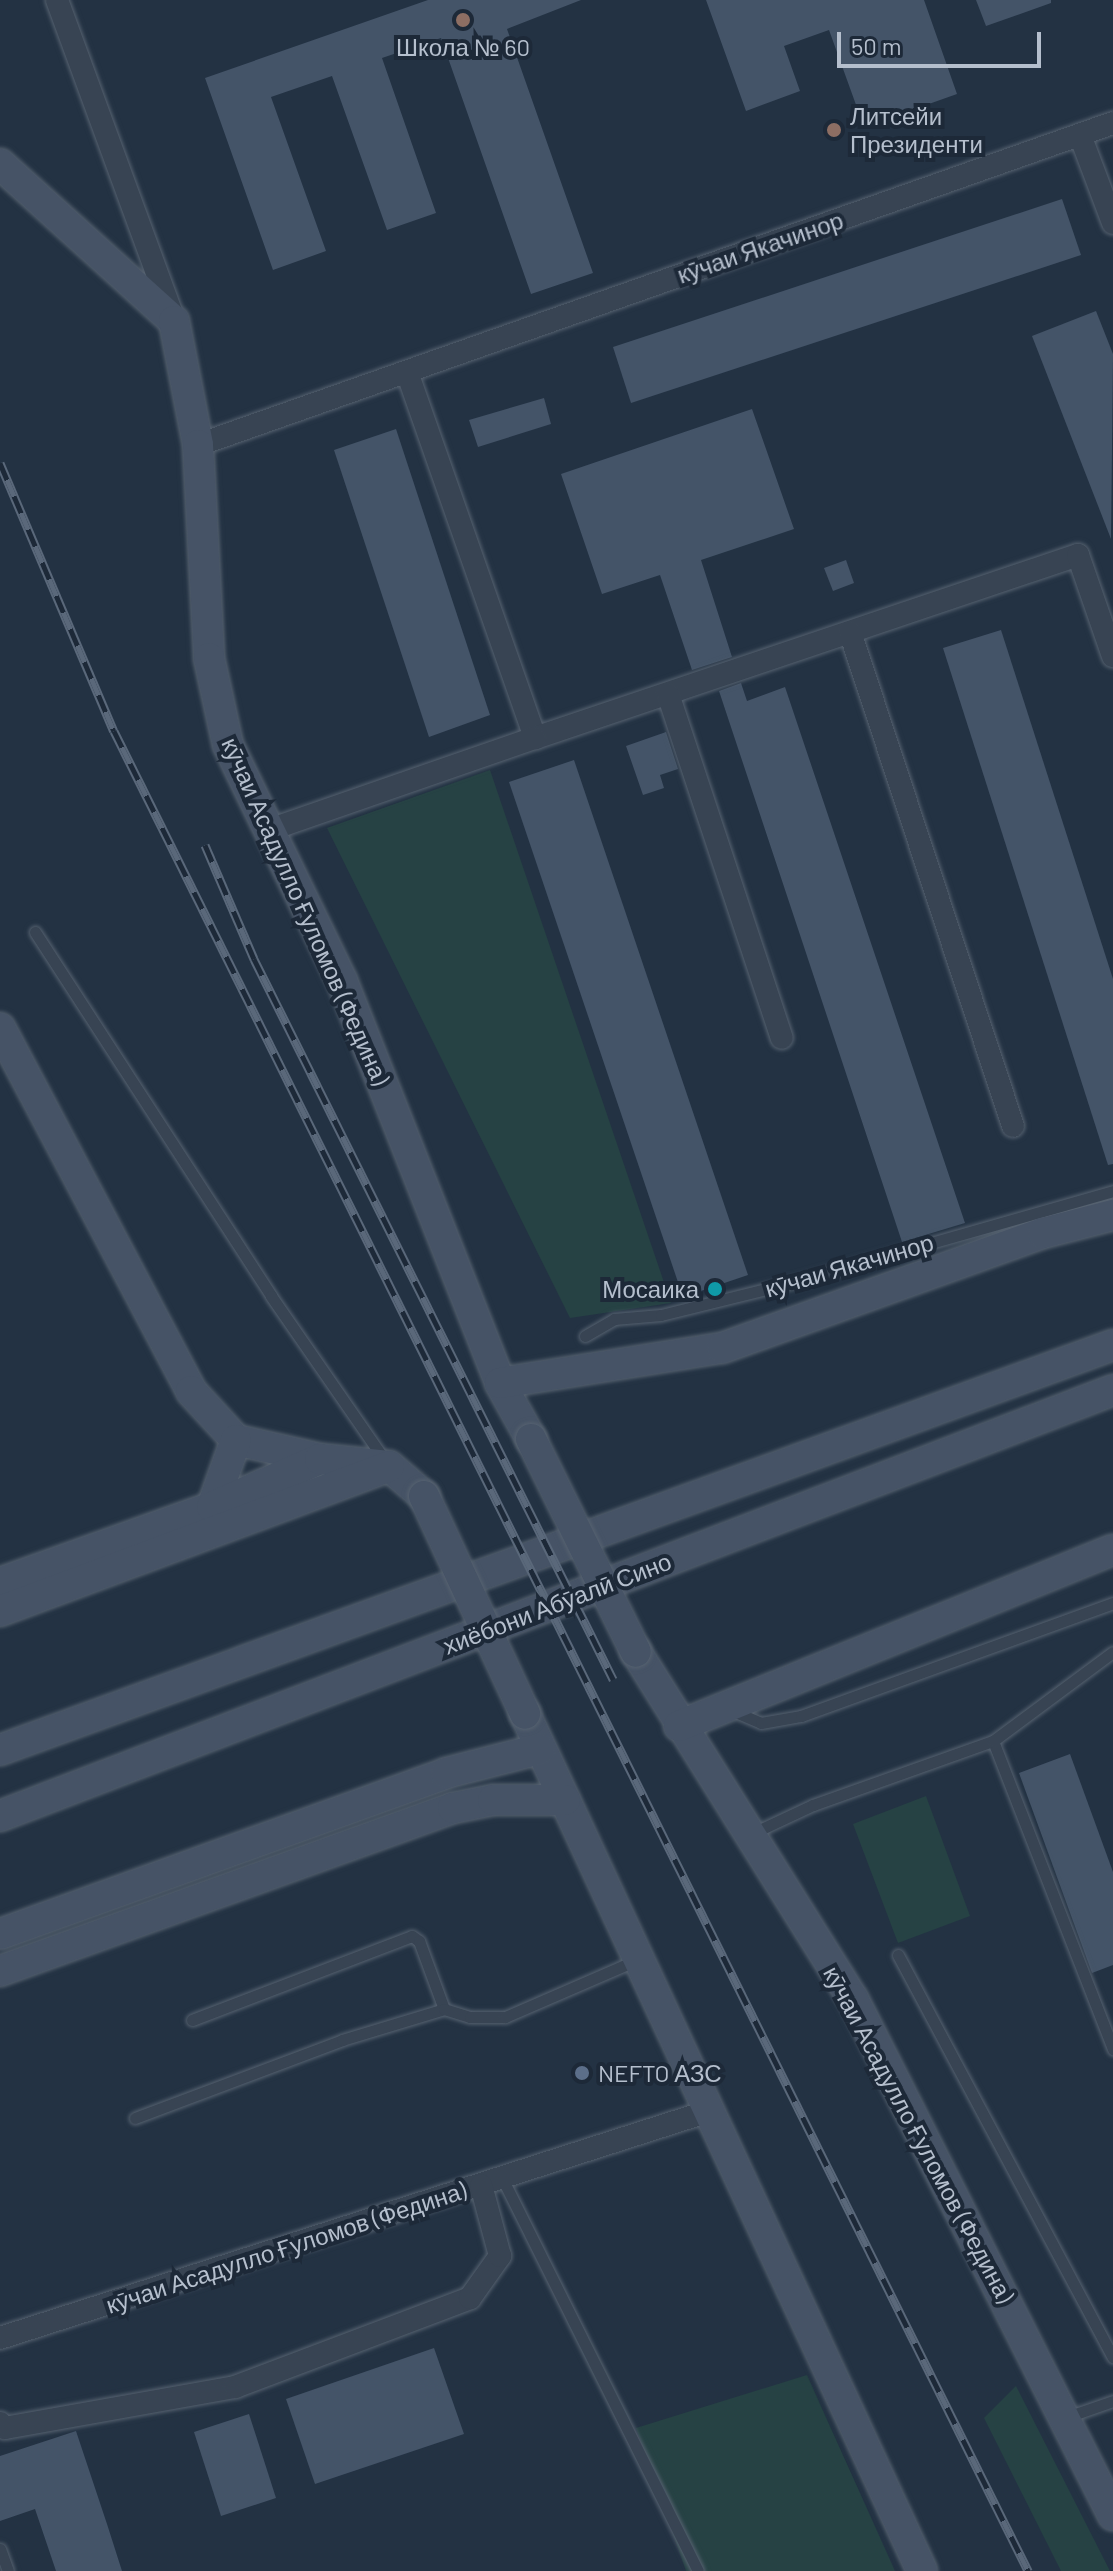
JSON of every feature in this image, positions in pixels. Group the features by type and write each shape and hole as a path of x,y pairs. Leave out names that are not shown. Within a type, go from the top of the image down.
{"main road":[{"path":"0,164 174,321"},
{"name":"кӯчаи Асадулло Ғуломов (Федина)","path":"174,321 198,445 209,658 228,745 342,981 500,1383 636,1652 679,1726 853,1999 1113,2515"},
{"path":"0,1028 191,1391 236,1440 320,1459 389,1466 424,1496 922,2571"},
{"path":"500,1383 722,1348 1043,1233 1113,1215"},
{"name":"хиёбони Абӯалӣ Сино","path":"2,1748 1112,1344"},
{"name":"хиёбони Абӯалӣ Сино","path":"0,1816 1113,1390"},
{"path":"212,1507 236,1440"},
{"path":"0,1583 212,1507 320,1459"},
{"path":"0,1611 389,1466"},
{"path":"679,1726 1113,1550"},
{"path":"0,1934 446,1773 540,1749"},
{"path":"0,1971 453,1808 493,1800 565,1800"}],"street":[{"path":"57,0 174,321"},
{"name":"кӯчаи Якачинор","path":"198,445 1113,123"},
{"path":"1080,135 1113,223"},
{"path":"407,372 535,738"},
{"path":"269,830 1078,555 1113,656"},
{"path":"850,632 1013,1126"},
{"path":"668,694 782,1038"},
{"name":"кӯчаи Асадулло Ғуломов (Федина)","path":"0,2338 709,2111"},
{"path":"0,2423 5,2428 235,2387 470,2298 500,2256 491,2181"}],"lane":[{"path":"35,932 271,1296 389,1466"},
{"name":"кӯчаи Якачинор","path":"585,1336 614,1319 661,1315 750,1293 1113,1191"},
{"path":"725,1707 761,1723 801,1716 1113,1603"},
{"path":"748,1834 813,1805 993,1741 1113,1652"},
{"path":"993,1741 1113,2049"},
{"path":"192,2020 412,1936 419,1941 444,2009"},
{"path":"898,1955 1113,2357"},
{"path":"135,2118 342,2040 444,2009 470,2017 505,2017 638,1960"},
{"path":"491,2181 698,2571"},
{"path":"1066,2418 1113,2401"},
{"path":"0,2549 8,2571"}],"green space":[{"path":"490,770 671,1303 570,1318 327,828"},
{"path":"926,1796 970,1916 898,1943 853,1824"},
{"path":"807,2375 895,2571 686,2571 636,2428"},
{"path":"1016,2386 1110,2571 1061,2571 984,2418"}],"building":[{"path":"428,0 581,0 507,29 593,273 531,294 441,38 382,58 436,213 387,230 332,76 271,97 326,251 273,270 205,78"},
{"path":"706,0 924,0 957,94 864,127 829,30 784,46 800,91 746,111"},
{"path":"976,0 1051,0 1051,3 986,26"},
{"path":"1062,199 1081,255 631,403 613,347"},
{"path":"1096,311 1113,354 1111,539 1032,336"},
{"path":"544,398 551,424 478,447 469,420"},
{"path":"752,409 794,529 701,560 732,657 692,670 660,575 602,594 561,474"},
{"path":"396,429 490,715 429,737 334,450"},
{"path":"846,560 854,583 833,591 824,568"},
{"path":"1001,630 1113,979 1113,1164 1108,1165 943,648"},
{"path":"741,683 747,701 785,687 965,1223 902,1242 719,691"},
{"path":"666,732 678,769 660,775 664,788 643,795 626,746"},
{"path":"574,760 748,1275 683,1297 509,782"},
{"path":"1070,1754 1113,1872 1113,1965 1092,1973 1019,1773"},
{"path":"434,2348 464,2434 315,2484 286,2399"},
{"path":"249,2414 276,2498 221,2516 194,2432"},
{"path":"76,2431 122,2571 56,2571 35,2509 0,2521 0,2456"}],"railway":[{"path":"0,463 114,731 1028,2571"},
{"path":"205,845 254,959 613,1679"}],"place":[{"name":"Школа № 60","path":"463,20"},
{"name":"Литсейи Президенти","path":"834,130"},
{"name":"Мосаика","path":"715,1289"},
{"name":"NEFTO АЗС","path":"582,2073"}]}
